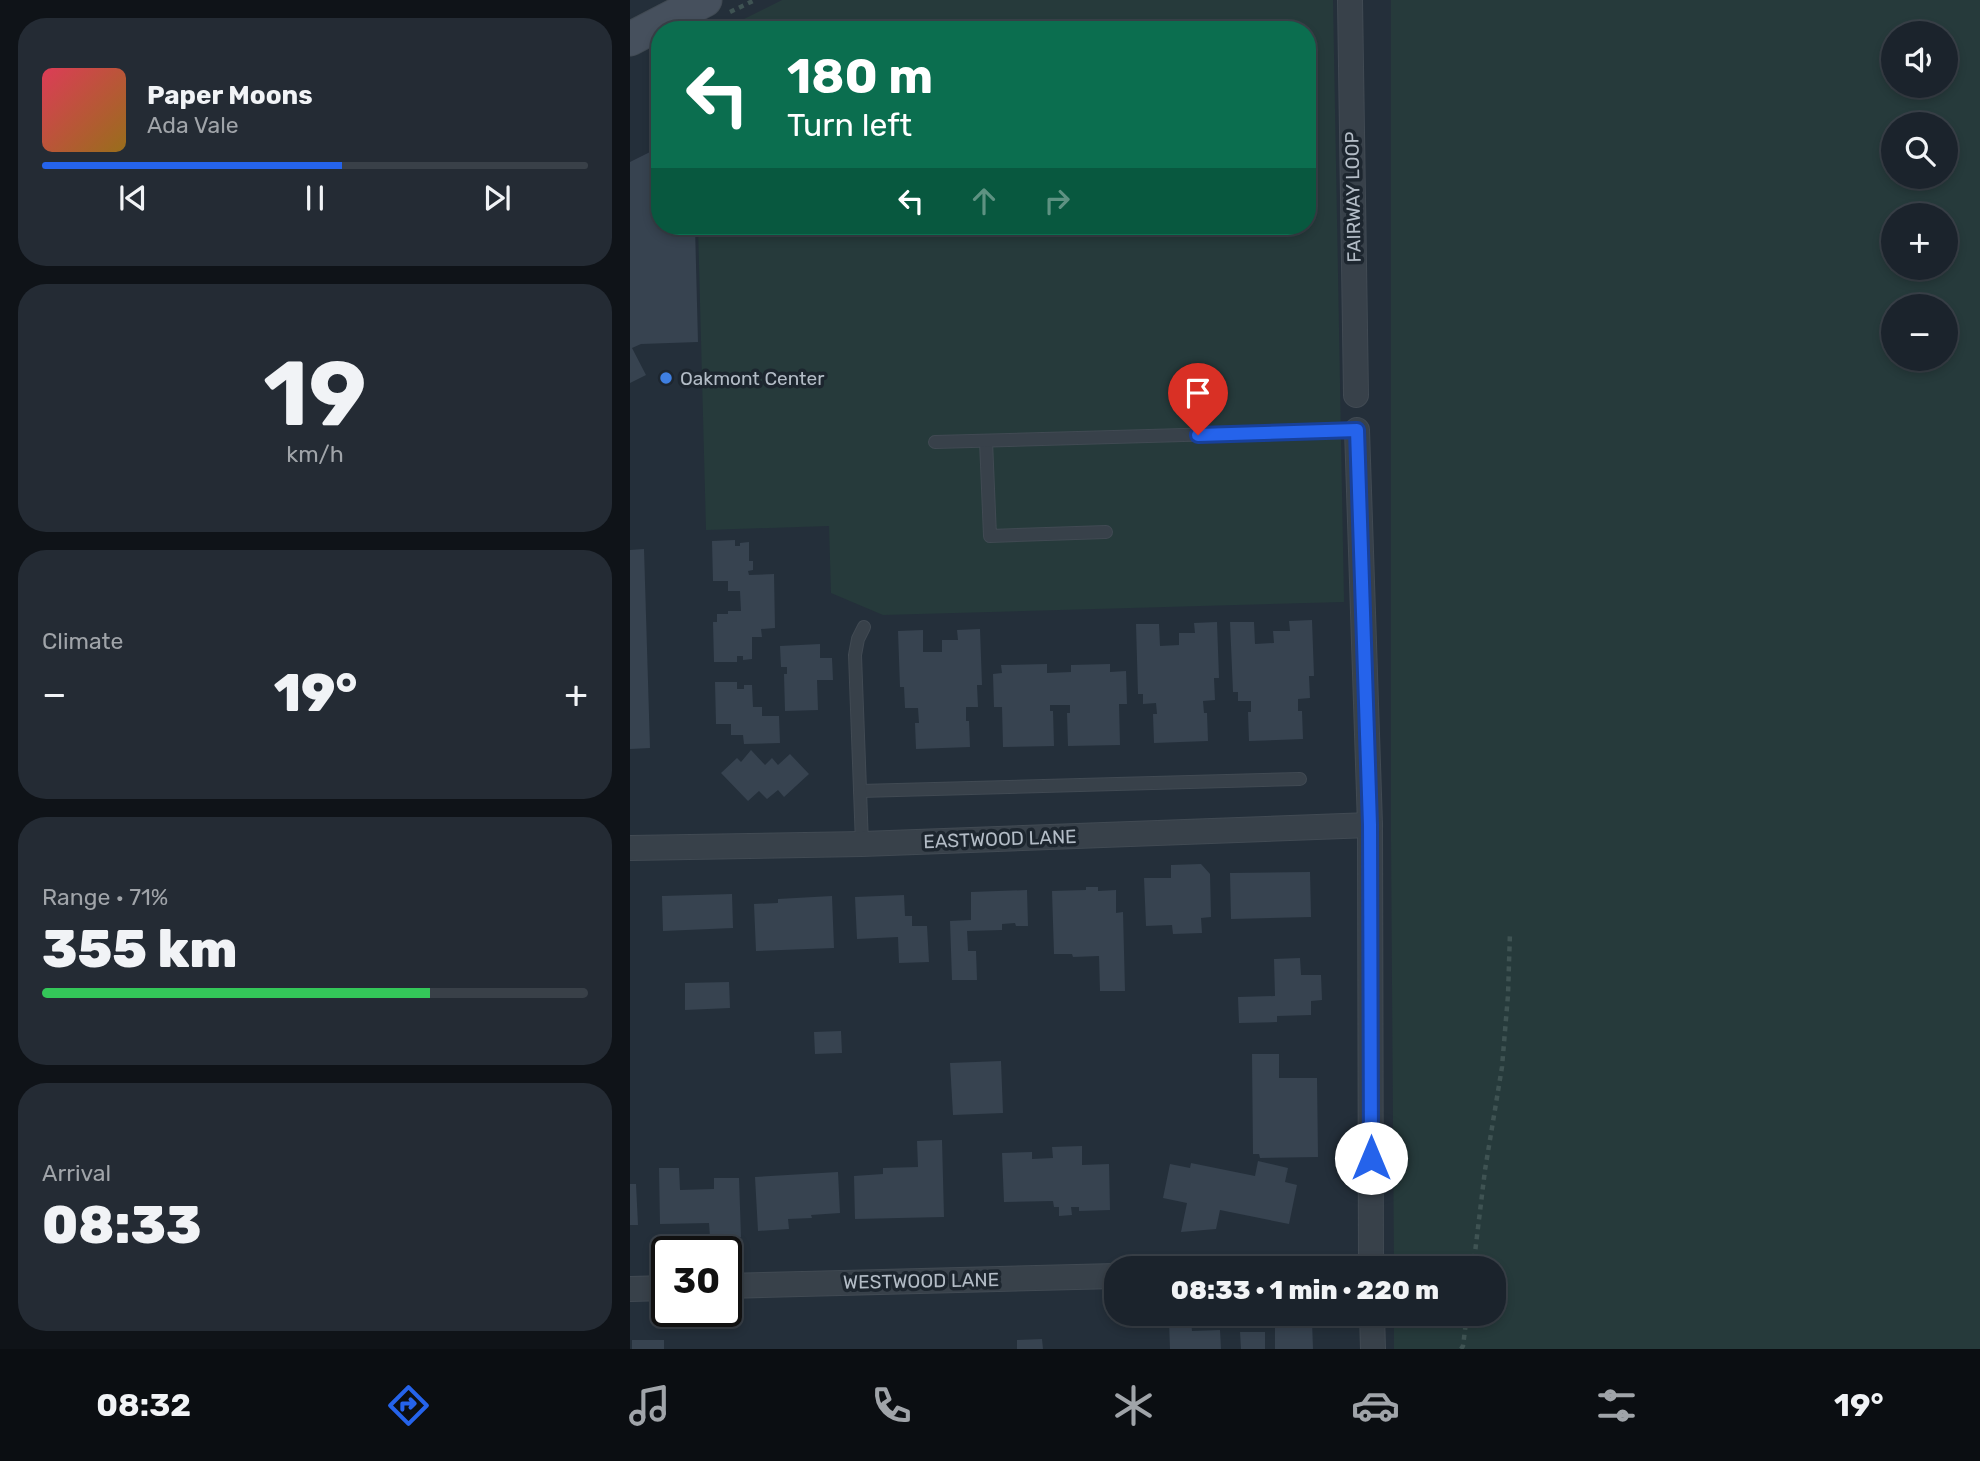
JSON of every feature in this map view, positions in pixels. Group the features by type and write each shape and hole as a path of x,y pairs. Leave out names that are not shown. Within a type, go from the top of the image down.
{"main road":[{"path":"664,21 705,0"},
{"path":"630,38 651,27"}],"street":[{"name":"FAIRWAY LOOP","path":"1349,0 1356,395"},
{"path":"1357,430 1370,825 1371,1256"},
{"name":"EASTWOOD LANE","path":"630,848 862,844 1370,825"},
{"name":"WESTWOOD LANE","path":"742,1286 1104,1276"},
{"path":"630,1289 651,1288"},
{"path":"1372,1326 1373,1349"}],"lane":[{"path":"934,442 1357,430"},
{"path":"986,441 990,536 1106,532"},
{"path":"862,844 855,655 864,627"},
{"path":"860,791 1300,779"}],"path":[{"path":"1475,1256 1502,1067 1510,932"},
{"path":"1461,1349 1465,1326"}],"green space":[{"path":"782,0 1333,0 1344,602 883,615 831,593 829,526 706,530 698,235 1316,235 1316,21 740,21"},
{"path":"1391,0 1980,0 1980,1349 1394,1349 1394,1326 1506,1326 1506,1256 1394,1256"}],"building":[{"path":"651,152 651,235 695,235 698,342 641,344 632,348 646,375 630,383 630,162"},
{"path":"735,540 735,546 749,542 749,561 753,561 753,570 748,571 749,575 774,574 775,628 761,629 762,637 752,637 752,659 743,660 743,656 737,656 737,662 714,662 713,622 717,622 717,614 741,611 740,591 728,591 728,581 713,581 712,541"},
{"path":"644,549 650,748 630,749 630,550"},
{"path":"1312,620 1314,676 1309,676 1310,698 1298,699 1298,711 1302,711 1303,739 1249,741 1248,712 1251,712 1251,701 1238,701 1238,692 1233,692 1230,622 1254,622 1255,644 1274,643 1273,631 1290,631 1289,621"},
{"path":"1217,622 1219,678 1214,678 1215,700 1203,701 1204,713 1207,713 1208,741 1154,743 1153,714 1157,714 1156,703 1143,704 1143,694 1138,694 1136,624 1159,624 1160,646 1179,645 1179,633 1195,633 1194,623"},
{"path":"980,629 982,685 977,685 978,707 966,707 970,747 916,749 915,723 919,723 918,708 905,708 904,687 900,687 898,631 923,630 923,652 942,652 942,640 958,640 957,630"},
{"path":"820,644 820,658 832,658 833,680 817,680 818,710 785,711 784,674 787,674 787,667 781,667 780,646"},
{"path":"1047,664 1047,673 1071,672 1071,665 1110,664 1110,672 1126,671 1127,704 1119,704 1120,745 1068,746 1067,713 1070,713 1070,705 1050,705 1050,711 1053,711 1054,746 1003,747 1002,707 994,707 993,674 1002,673 1001,665"},
{"path":"715,682 737,682 737,689 752,685 753,707 762,707 762,716 779,716 780,743 744,744 743,735 731,735 731,724 716,724"},
{"path":"751,750 765,765 772,758 778,765 790,754 809,774 784,797 778,790 767,799 759,791 748,801 721,773 737,758 741,762"},
{"path":"1201,864 1210,874 1211,917 1201,918 1202,933 1173,934 1172,925 1146,926 1144,878 1171,878 1171,865"},
{"path":"1310,872 1311,917 1231,919 1230,873"},
{"path":"1086,887 1098,887 1098,891 1116,890 1116,913 1123,912 1125,991 1100,991 1099,956 1073,957 1072,954 1054,954 1052,891 1086,890"},
{"path":"1027,890 1028,926 1002,924 1002,930 967,931 968,951 976,951 977,980 952,980 950,921 971,920 971,892"},
{"path":"732,894 733,928 663,931 662,896"},
{"path":"904,895 905,916 912,916 912,926 927,926 929,962 899,963 898,937 857,939 855,897"},
{"path":"832,896 834,948 756,951 754,904 778,903 778,899"},
{"path":"1300,958 1301,975 1321,975 1322,1000 1311,1001 1311,1015 1277,1016 1277,1022 1239,1023 1238,997 1275,996 1274,959"},
{"path":"729,982 730,1008 685,1010 685,983"},
{"path":"841,1031 842,1053 815,1054 814,1032"},
{"path":"1252,1054 1279,1054 1279,1078 1317,1078 1318,1157 1260,1158 1259,1154 1253,1154"},
{"path":"1001,1061 1003,1113 953,1115 950,1063"},
{"path":"942,1140 944,1217 855,1219 854,1176 883,1174 883,1168 918,1167 917,1141"},
{"path":"1082,1146 1082,1165 1109,1164 1110,1210 1079,1211 1079,1207 1071,1207 1072,1215 1059,1216 1059,1207 1054,1207 1053,1201 1004,1202 1002,1153 1032,1152 1032,1159 1053,1158 1052,1147"},
{"path":"1258,1161 1288,1168 1285,1182 1297,1185 1289,1224 1220,1210 1216,1229 1181,1232 1187,1203 1163,1198 1170,1164 1190,1168 1191,1163 1255,1176"},
{"path":"659,1168 679,1168 680,1190 714,1189 714,1178 739,1178 741,1236 710,1236 709,1223 660,1224"},
{"path":"838,1172 840,1213 788,1219 789,1229 758,1231 755,1177"},
{"path":"630,1184 636,1184 638,1225 630,1225"},
{"path":"1169,1326 1192,1326 1192,1331 1220,1330 1221,1349 1170,1349"},
{"path":"1275,1326 1312,1326 1313,1349 1275,1349"},
{"path":"1240,1332 1265,1332 1265,1349 1241,1349"},
{"path":"1042,1339 1043,1349 1017,1349 1017,1340"},
{"path":"632,1340 664,1340 664,1349 632,1349"}],"place":[{"name":"Oakmont Center","path":"666,378"}],"route":[{"path":"1198,435 1357,430 1370,825 1371,1158"}]}
